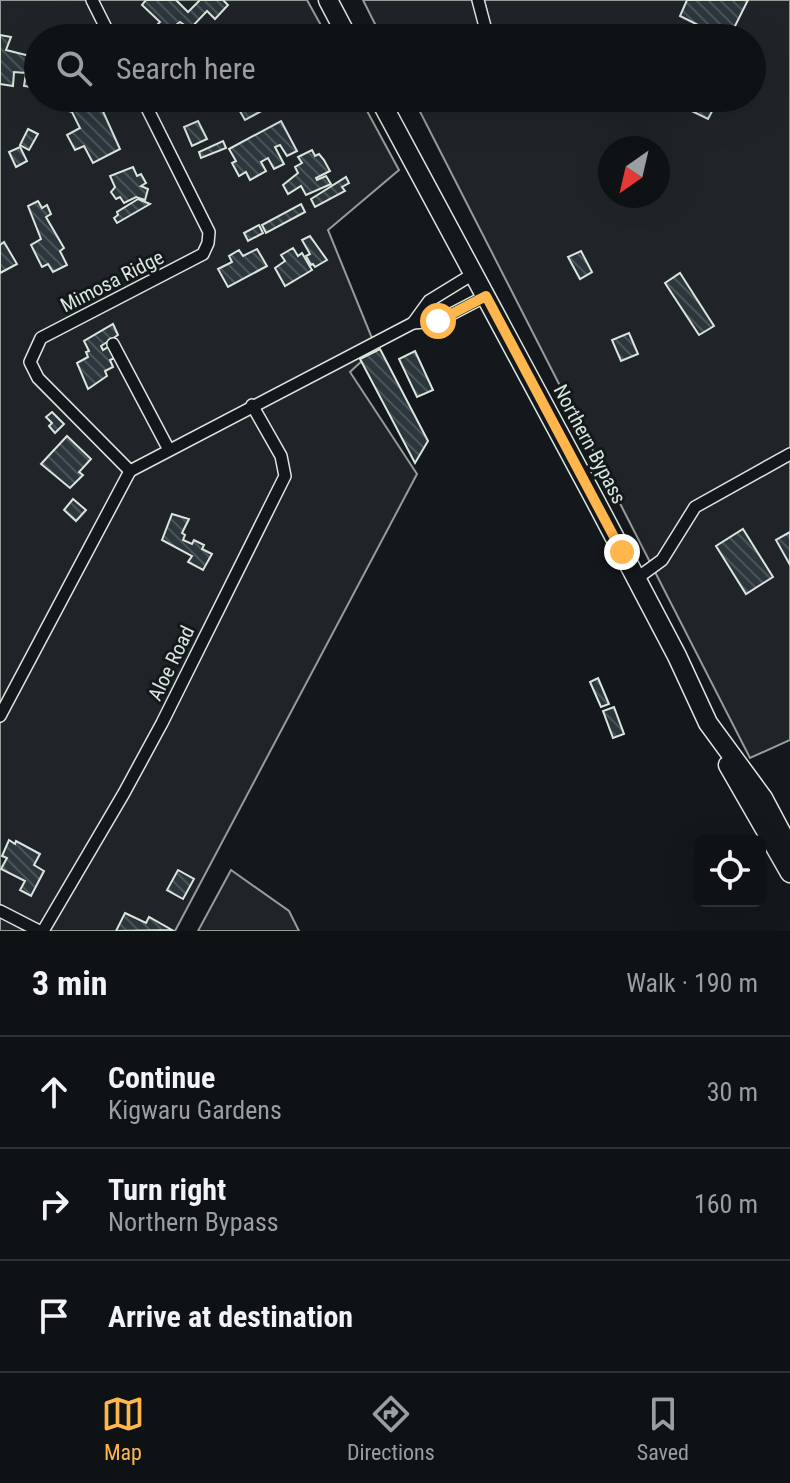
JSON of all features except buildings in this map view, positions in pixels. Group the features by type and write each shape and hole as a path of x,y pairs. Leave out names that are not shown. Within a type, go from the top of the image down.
{"main road":[{"path":"328,0 341,24"},
{"name":"Northern Bypass","path":"386,112 677,656 708,723 743,768 784,832 790,849"},
{"path":"708,723 716,745 790,873"}],"street":[{"path":"92,0 104,24"},
{"path":"478,0 484,24"},
{"name":"Mimosa Ridge","path":"130,471 38,378 30,362 41,338 203,254 209,232 149,112"},
{"path":"413,323 429,301 473,274"},
{"path":"0,716 130,471 413,323 438,321 486,296"},
{"path":"113,344 169,450"},
{"name":"Aloe Road","path":"41,931 144,756 285,476 281,456 252,405"},
{"path":"636,579 662,560 695,507 790,454"},
{"path":"0,911 41,931"}],"shaded area":[{"path":"0,0 307,0 320,24 24,24 24,112 368,112 399,170 328,230 376,348 350,372 417,474 175,931 0,931"},
{"path":"363,0 790,0 790,740 750,758 420,112 766,112 766,24 375,24"},
{"path":"231,870 289,911 299,931 198,931"}],"route":[{"path":"438,321 486,296 622,552"}]}
